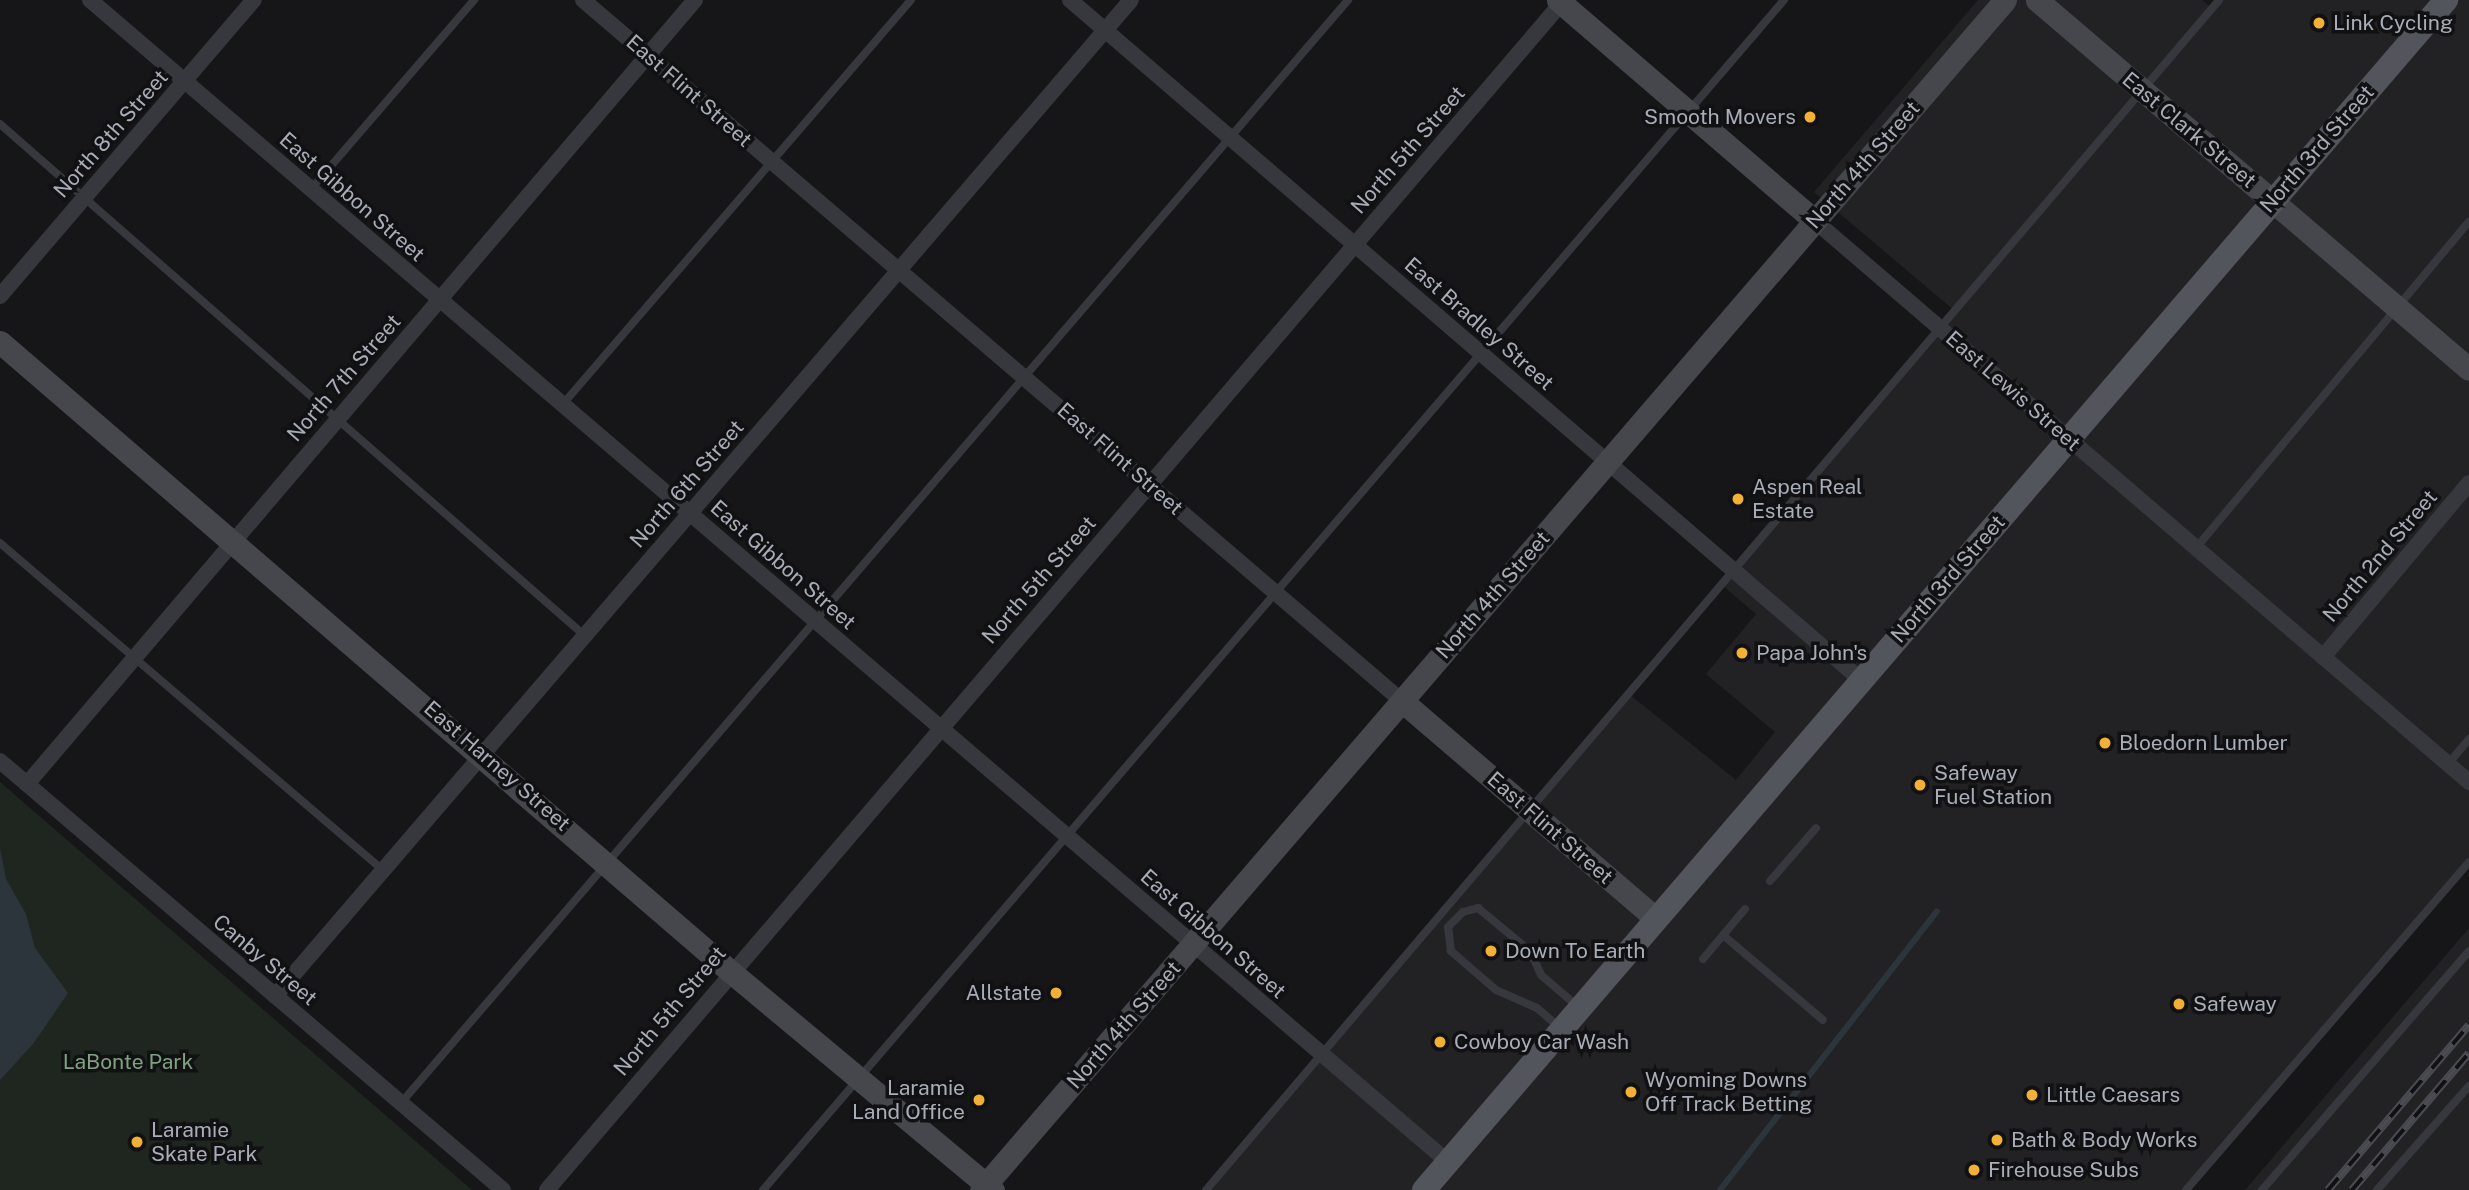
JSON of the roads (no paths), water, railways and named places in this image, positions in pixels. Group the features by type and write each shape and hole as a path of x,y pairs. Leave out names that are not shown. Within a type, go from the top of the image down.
{"main road":[{"name":"North 3rd Street","path":"1424,1190 2446,0"}],"street":[{"name":"East Gibbon Street","path":"90,0 1448,1162"},
{"name":"North 8th Street","path":"0,296 254,0"},
{"name":"East Flint Street","path":"583,0 1656,919"},
{"name":"North 7th Street","path":"27,784 337,416 695,0"},
{"name":"East Bradley Street","path":"1070,0 1861,680"},
{"name":"North 6th Street","path":"275,996 1131,0"},
{"name":"North 4th Street","path":"987,1188 2005,0"},
{"name":"East Clark Street","path":"2037,0 2469,369"},
{"name":"East Lewis Street","path":"1561,1 2469,782"},
{"name":"North 5th Street","path":"547,1190 1561,1"},
{"name":"East Harney Street","path":"0,342 482,753 731,972 987,1188"},
{"name":"North 2nd Street","path":"2323,657 2469,483"},
{"name":"Canby Street","path":"0,761 503,1190"}],"lane":[{"path":"311,189 474,0"},
{"path":"563,404 911,0"},
{"path":"401,1103 606,860 1348,0"},
{"path":"763,1190 1483,355 1784,0"},
{"path":"1206,1190 2219,0"},
{"path":"0,124 337,416 584,635"},
{"path":"2196,548 2396,305 2469,222"},
{"path":"0,543 384,871"},
{"path":"2448,764 2469,739"},
{"path":"1770,881 1816,828"},
{"path":"2186,1190 2469,862"},
{"path":"1562,1030 1537,1008 1496,990 1451,951 1448,927 1463,912 1478,908 1530,951 1541,975 1580,1008"},
{"path":"1703,959 1745,909"},
{"path":"1723,935 1823,1020"},
{"path":"2262,1190 2469,951"},
{"path":"2377,1190 2469,1086"}],"waterway":[{"path":"1720,1190 1937,911"}],"railway":[{"path":"2328,1190 2469,1025"},
{"path":"2352,1190 2469,1053"}],"place":[{"name":"Link Cycling","path":"2319,23"},
{"name":"Smooth Movers","path":"1810,117"},
{"name":"Aspen Real Estate","path":"1738,499"},
{"name":"Papa John's","path":"1742,653"},
{"name":"Bloedorn Lumber","path":"2105,743"},
{"name":"Safeway Fuel Station","path":"1920,785"},
{"name":"Down To Earth","path":"1491,951"},
{"name":"Allstate","path":"1056,993"},
{"name":"Safeway","path":"2179,1004"},
{"name":"Cowboy Car Wash","path":"1440,1042"},
{"name":"Wyoming Downs Off Track Betting","path":"1631,1092"},
{"name":"Little Caesars","path":"2032,1095"},
{"name":"Laramie Land Office","path":"979,1100"},
{"name":"Bath & Body Works","path":"1997,1140"},
{"name":"Laramie Skate Park","path":"137,1142"},
{"name":"Firehouse Subs","path":"1974,1170"}],"park label":[{"name":"LaBonte Park","path":"128,1062"}]}
